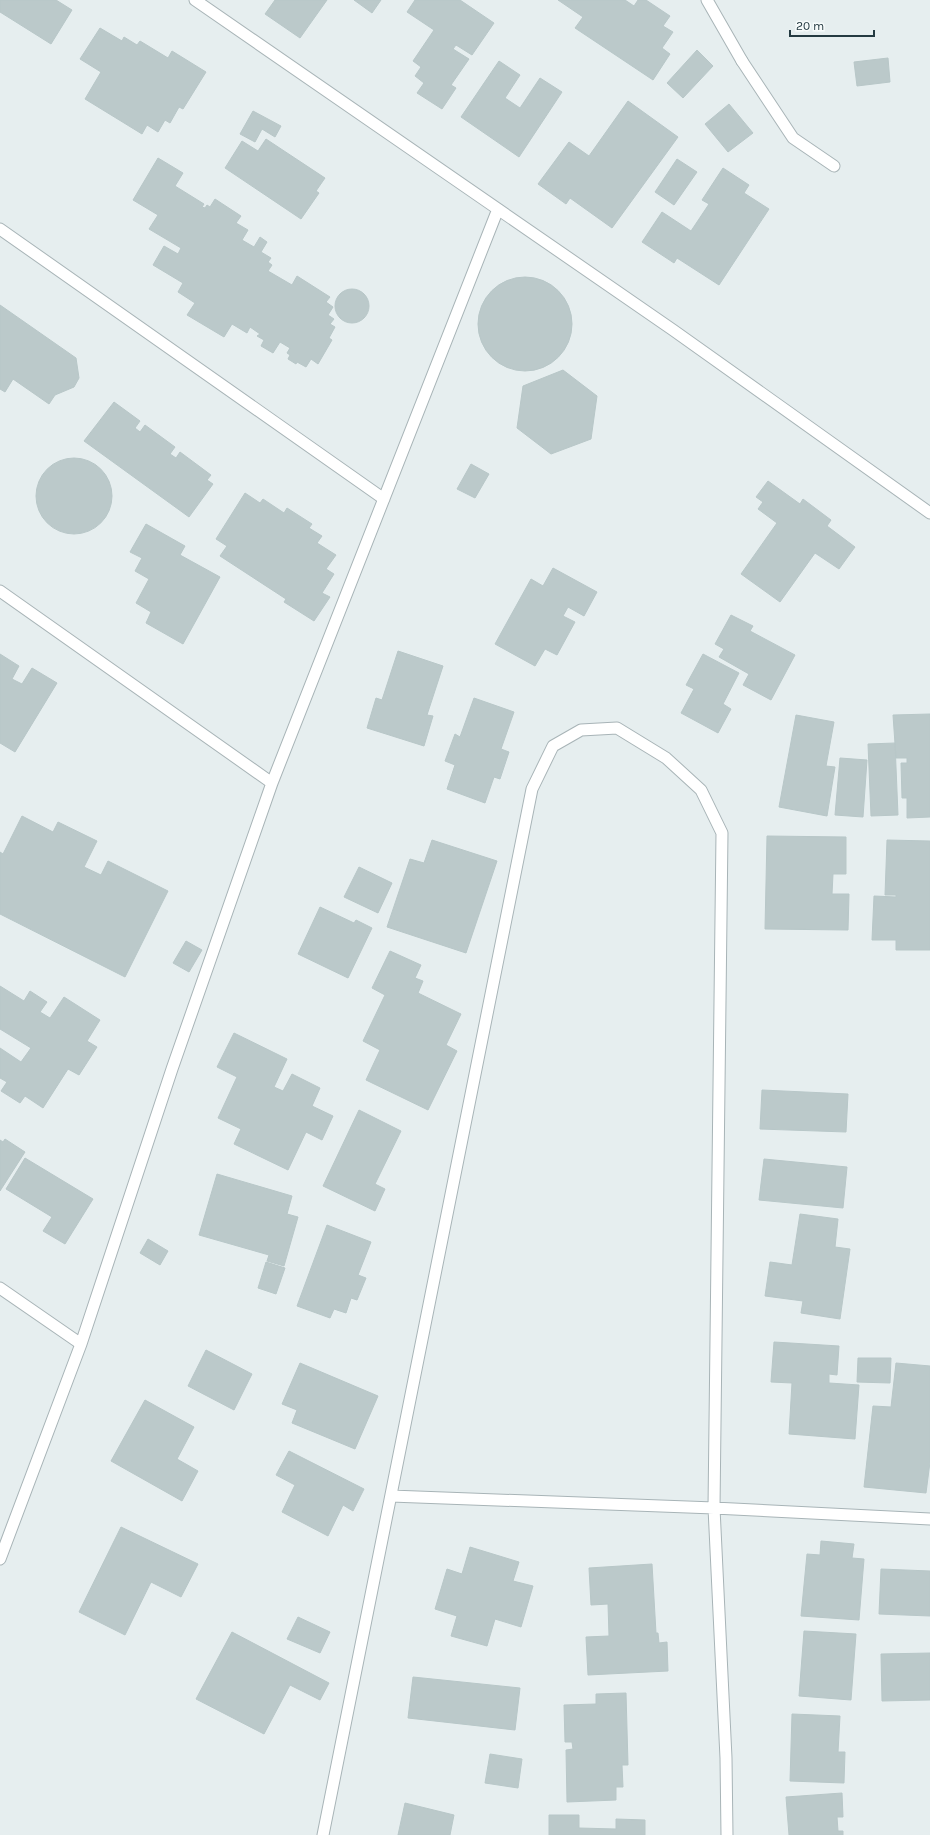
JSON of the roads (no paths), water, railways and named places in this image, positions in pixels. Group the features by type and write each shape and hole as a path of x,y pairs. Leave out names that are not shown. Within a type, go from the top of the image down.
{"street":[{"path":"195,0 673,330 930,514"},
{"path":"707,0 742,61 793,138 834,166"},
{"path":"0,1559 81,1344 172,1069 272,783 498,209"},
{"path":"0,229 384,499"},
{"path":"0,591 272,783"},
{"path":"323,1835 532,789 554,746 581,730 617,728 666,758 701,790 722,833 714,1508 726,1758 727,1835"},
{"path":"0,1288 81,1344"},
{"path":"391,1496 714,1508 930,1519"}]}
